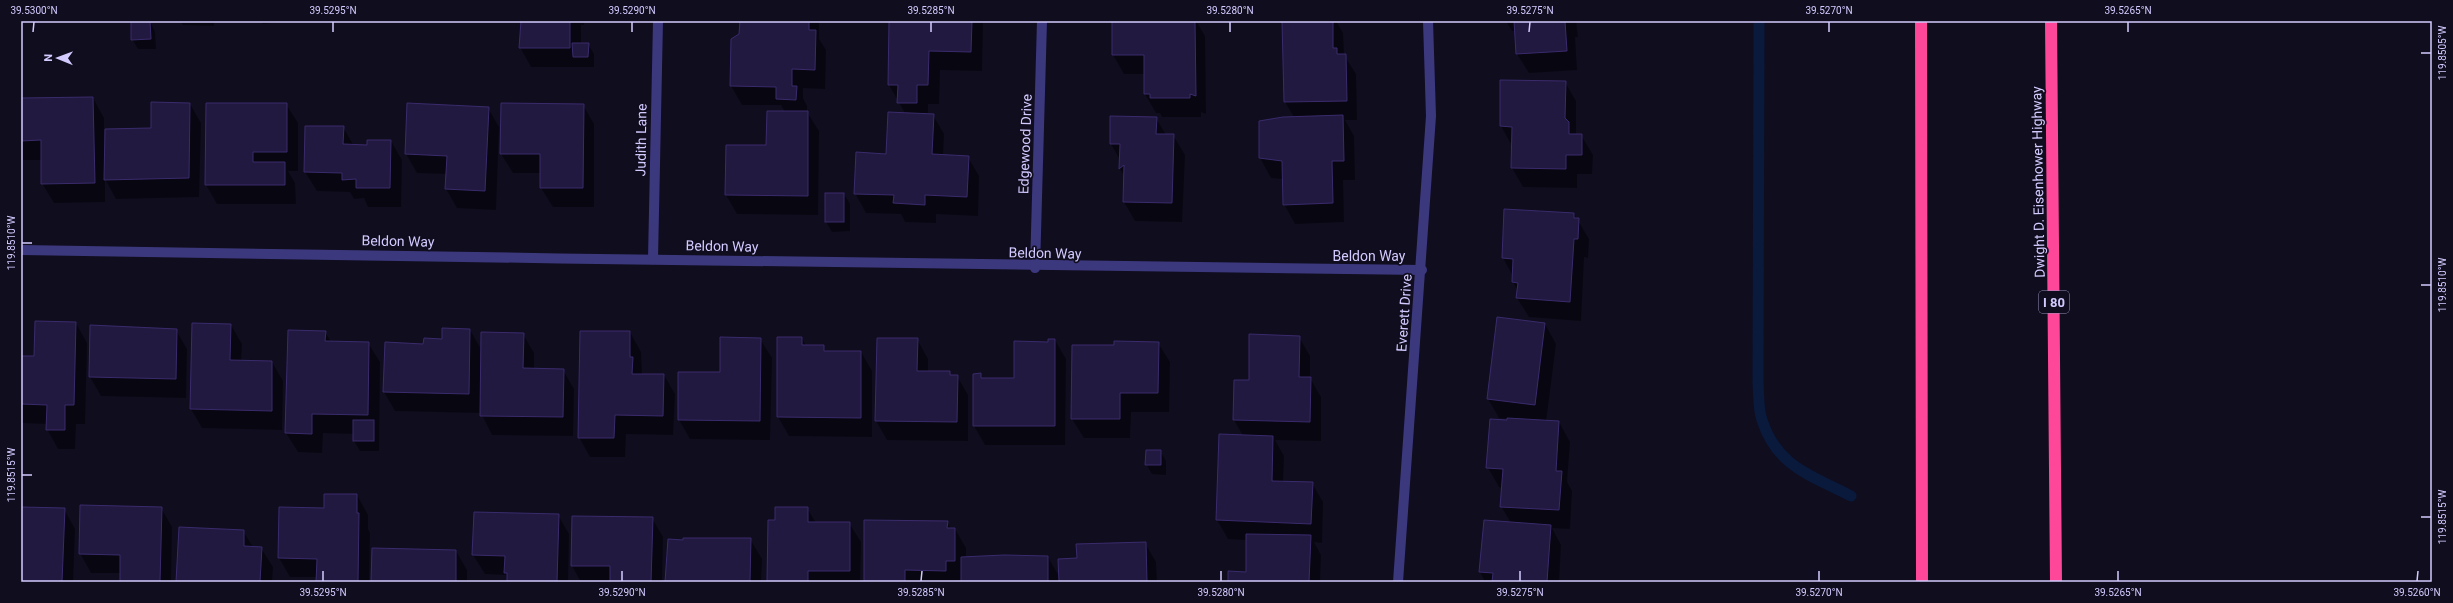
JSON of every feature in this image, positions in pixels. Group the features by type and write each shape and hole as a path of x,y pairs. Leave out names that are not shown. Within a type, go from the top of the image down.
{"highway":[{"path":"1922,21 1922,582"},
{"name":"Dwight D. Eisenhower Highway","path":"2051,21 2056,582"}],"street":[{"name":"Judith Lane","path":"653,259 658,21"},
{"name":"Edgewood Drive","path":"1035,268 1042,21"},
{"name":"Everett Drive","path":"1398,582 1422,270 1431,116 1428,21"},
{"name":"Beldon Way","path":"21,250 653,259 1035,268 1422,270"}],"building":[{"path":"131,21 150,21 151,39 131,40"},
{"path":"521,21 570,21 570,48 519,48"},
{"path":"740,21 809,21 809,30 816,30 815,70 792,69 792,86 797,86 796,100 776,99 776,87 730,86 731,39 739,34"},
{"path":"889,21 972,21 971,52 929,51 928,85 917,85 917,103 897,103 898,85 888,85"},
{"path":"1112,21 1195,21 1196,96 1190,94 1190,98 1150,98 1150,94 1144,94 1144,55 1112,55"},
{"path":"1282,21 1333,21 1333,48 1337,48 1337,54 1346,54 1347,101 1284,102"},
{"path":"1514,21 1565,21 1567,51 1516,54"},
{"path":"572,43 589,43 588,57 573,57"},
{"path":"1500,80 1566,81 1565,118 1569,122 1569,134 1582,134 1582,155 1566,155 1566,169 1511,168 1512,127 1500,126"},
{"path":"93,97 95,183 41,184 41,140 21,141 21,98"},
{"path":"151,102 190,103 189,178 104,180 105,129 151,128"},
{"path":"206,103 287,103 287,152 253,152 253,162 285,162 285,185 205,185"},
{"path":"407,103 489,107 485,191 445,189 447,156 405,154"},
{"path":"501,103 584,104 583,188 540,188 540,154 500,154"},
{"path":"767,111 808,111 808,196 725,195 726,145 766,145"},
{"path":"888,112 934,114 932,154 969,156 967,197 925,195 925,205 893,203 894,195 854,194 856,152 886,154"},
{"path":"1343,115 1344,161 1332,161 1333,203 1283,205 1282,161 1259,158 1259,121 1283,117"},
{"path":"1110,116 1157,117 1156,134 1174,134 1172,203 1123,202 1124,165 1119,169 1120,144 1110,144"},
{"path":"305,126 344,126 343,144 367,145 367,140 391,140 390,188 356,188 356,179 342,180 342,173 304,172"},
{"path":"825,193 844,193 844,222 825,222"},
{"path":"1504,209 1574,213 1574,218 1579,218 1578,239 1574,239 1570,302 1516,298 1518,283 1512,282 1513,259 1502,258"},
{"path":"1497,317 1545,323 1535,405 1487,399"},
{"path":"35,321 76,322 74,405 65,405 65,430 46,430 47,405 21,404 21,356 34,356"},
{"path":"192,323 231,324 230,360 272,361 272,411 190,409"},
{"path":"90,325 177,329 176,379 89,377"},
{"path":"442,328 470,329 469,394 383,392 385,342 423,344 424,338 442,339"},
{"path":"288,330 326,331 325,341 369,342 368,415 312,414 312,434 285,433"},
{"path":"580,331 630,331 630,357 633,357 632,374 664,374 663,416 615,415 614,438 578,438"},
{"path":"481,332 524,333 523,368 564,369 563,417 480,416"},
{"path":"1249,334 1300,336 1299,377 1311,377 1310,422 1233,420 1234,380 1249,380"},
{"path":"720,337 761,338 760,421 678,420 678,372 720,372"},
{"path":"777,337 802,337 802,345 824,345 824,351 861,351 861,418 777,417"},
{"path":"877,338 918,338 917,371 950,371 950,375 958,375 957,422 875,421"},
{"path":"1048,339 1055,339 1055,426 973,426 973,374 981,373 981,378 1014,378 1014,341 1048,342"},
{"path":"1114,341 1159,342 1158,393 1120,393 1120,419 1071,419 1072,345 1114,345"},
{"path":"1507,418 1559,421 1556,471 1562,471 1559,510 1500,507 1503,469 1486,468 1490,419 1507,420"},
{"path":"353,420 374,420 374,441 353,441"},
{"path":"1219,434 1273,436 1272,481 1313,482 1311,524 1216,520"},
{"path":"1146,450 1161,450 1161,465 1145,465"},
{"path":"324,494 357,494 357,513 359,513 358,582 316,582 317,559 278,558 279,507 324,508"},
{"path":"80,505 162,507 160,582 120,582 120,555 79,554"},
{"path":"21,507 65,508 62,582 21,582"},
{"path":"775,507 808,507 808,522 850,522 850,571 808,571 808,582 767,582 768,520 775,520"},
{"path":"474,512 559,514 557,582 507,582 507,573 504,573 505,556 472,555"},
{"path":"572,516 653,517 651,582 610,582 610,566 571,566"},
{"path":"864,520 948,521 947,528 955,528 955,561 946,561 946,571 905,570 905,582 864,582"},
{"path":"1484,520 1551,525 1547,582 1492,582 1493,573 1479,572"},
{"path":"179,527 244,530 244,546 262,547 260,582 176,582"},
{"path":"1246,534 1311,535 1309,582 1228,582 1228,571 1246,572"},
{"path":"683,538 751,538 750,582 665,582 668,539 683,540"},
{"path":"1146,542 1147,582 1059,582 1058,559 1077,558 1076,544"},
{"path":"372,548 456,550 456,582 371,582"},
{"path":"1004,555 1048,556 1048,582 961,582 961,557"}],"waterway":[{"path":"1759,21 1758,384 1760,411 1768,436 1786,459 1809,475 1851,496"}]}
